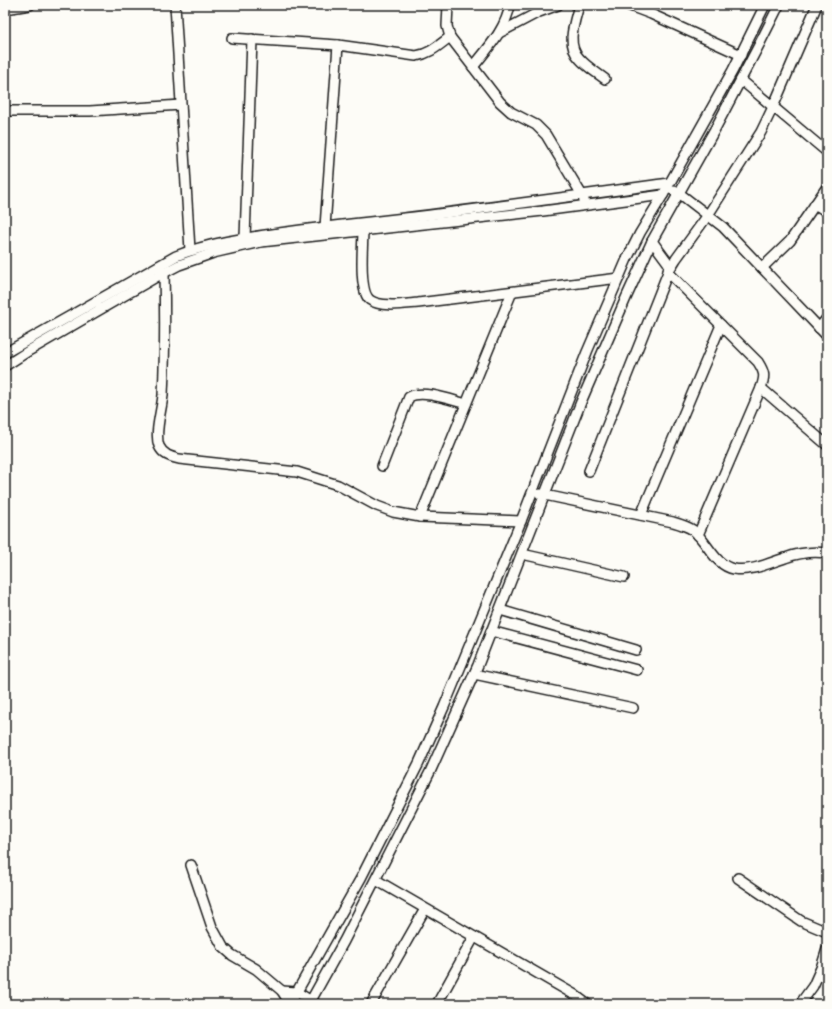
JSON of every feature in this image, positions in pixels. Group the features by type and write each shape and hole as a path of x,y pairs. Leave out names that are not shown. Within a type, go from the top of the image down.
{"street":[{"path":"5,9 30,5"},
{"path":"175,5 190,250"},
{"path":"448,5 447,26 450,37 500,102 511,112 536,125 546,134 582,195 585,205"},
{"path":"473,67 500,33 510,5"},
{"path":"500,33 539,12 558,5"},
{"path":"579,5 572,30 574,48 579,58 605,79"},
{"path":"627,5 651,14 740,55"},
{"path":"192,865 212,927 223,947 282,990 290,1004 361,878 420,763 522,521 587,352 640,233 740,55 765,5"},
{"path":"282,990 297,992 312,1003 376,880 430,772 474,674 544,495 596,368 652,241 741,80 779,5"},
{"path":"590,471 668,272 708,215 761,132 817,5"},
{"path":"232,38 338,45 416,56 424,55 450,37"},
{"path":"245,238 252,39"},
{"path":"325,227 338,45"},
{"path":"741,80 827,152"},
{"path":"5,111 90,111 181,105"},
{"path":"762,268 790,241 827,187"},
{"path":"5,366 164,273 179,265 213,253 261,242 543,211 585,205 666,189"},
{"path":"5,353 176,256 190,250 245,238 325,227 456,212 582,195 666,189 679,193 723,227 827,336"},
{"path":"815,204 827,212"},
{"path":"363,231 364,291 370,300 378,303 394,305 418,304 619,278"},
{"path":"652,241 669,264 668,272"},
{"path":"668,272 758,362 764,370 764,378 761,388 698,535"},
{"path":"164,273 164,375 158,437 159,446 162,452 179,459 297,472 338,485 377,506 393,512 420,517 522,521"},
{"path":"420,517 512,292"},
{"path":"819,328 827,318"},
{"path":"641,515 721,325"},
{"path":"761,388 827,445"},
{"path":"382,466 409,397 421,394 466,404"},
{"path":"533,492 673,522 685,526 698,535 719,561 734,569 745,569 802,553 827,553"},
{"path":"522,554 624,577"},
{"path":"500,610 636,650"},
{"path":"491,631 637,670"},
{"path":"474,674 633,708"},
{"path":"738,878 801,921 827,932"},
{"path":"376,880 575,995 587,1004"},
{"path":"371,1004 424,909"},
{"path":"437,1004 474,937"},
{"path":"800,1004 813,986 827,949"}]}
